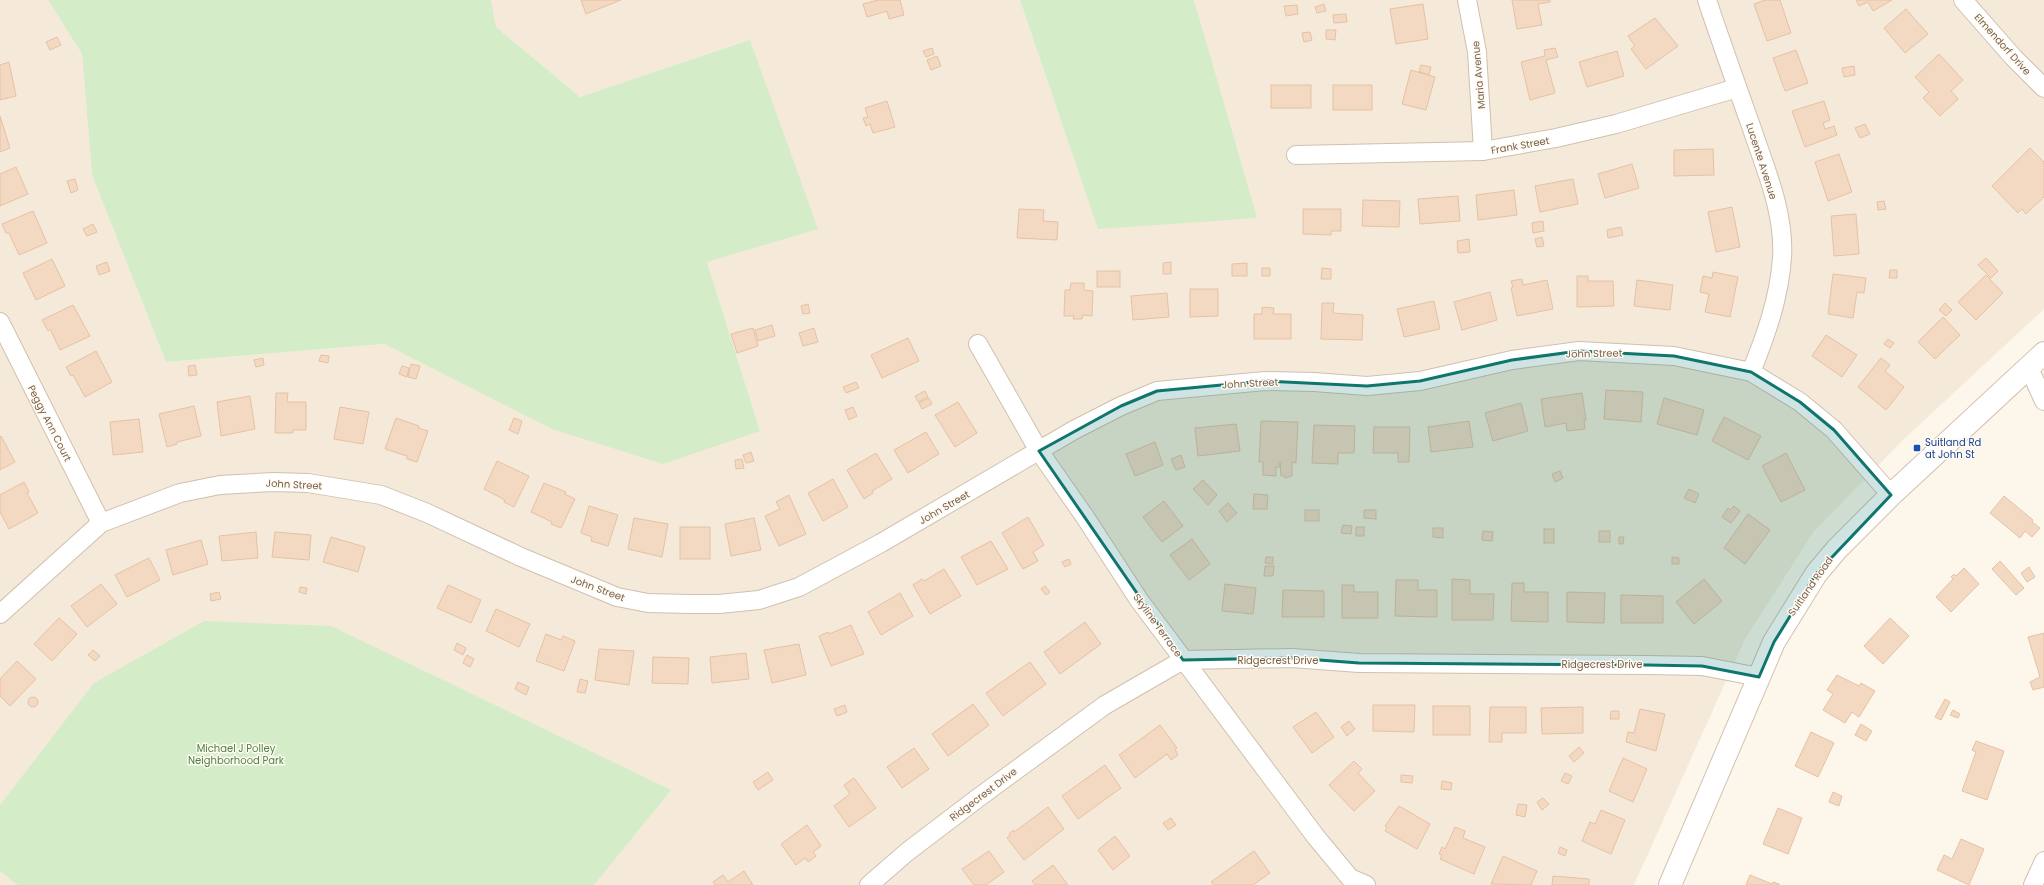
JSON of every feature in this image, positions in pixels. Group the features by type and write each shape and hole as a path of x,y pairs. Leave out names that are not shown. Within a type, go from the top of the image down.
{"main road":[{"name":"Suitland Road","path":"1670,885 1774,642 1816,574 1837,549 1891,495 2036,360"}],"street":[{"name":"Maria Avenue","path":"1468,0 1477,52 1483,151"},
{"name":"Lucente Avenue","path":"1707,0 1773,189 1781,231 1782,258 1776,303 1766,336 1750,372"},
{"name":"Elmendorf Drive","path":"1964,0 2013,57 2044,88"},
{"name":"Frank Street","path":"1296,155 1483,151 1556,138 1609,126 1737,88"},
{"name":"Peggy Ann Court","path":"0,322 101,523"},
{"name":"Skyline Terrace","path":"978,344 1039,451 1085,517 1139,600 1316,837 1344,881 1366,885"},
{"name":"John Street","path":"0,614 101,523 180,493 220,485 273,482 308,483 381,495 427,513 521,557 617,597 648,603 719,604 759,600 799,587 881,543 1039,451 1121,406 1157,391 1204,385 1265,381 1314,382 1367,386 1420,381 1512,360 1579,351 1674,356 1750,372 1800,402 1834,430 1891,495"},
{"path":"2036,360 2044,401"},
{"name":"Ridgecrest Drive","path":"869,885 906,852 972,802 1106,705 1183,660 1292,658 1359,663 1702,666 1759,677"},
{"path":"2034,885 2044,861"}],"highlighted area":[{"path":"1579,351 1674,356 1751,372 1800,402 1834,430 1891,495 1816,574 1774,642 1759,677 1702,666 1359,663 1292,658 1183,660 1039,451 1121,406 1157,391 1204,385 1265,381 1367,386 1420,381 1512,360"}],"shaded area":[{"path":"0,0 48,0 82,54 92,175 166,362 384,344 552,429 760,431 707,262 817,228 750,41 580,97 496,27 491,0 1020,0 1099,229 1198,13 1194,0 2044,0 2044,309 1903,440 1814,531 1745,639 1634,885 0,885"}],"green space":[{"path":"48,0 491,0 496,27 580,97 750,40 818,229 707,262 760,431 663,464 552,429 384,344 166,362 92,175 82,54"},
{"path":"1020,0 1194,0 1257,218 1098,229"},
{"name":"Michael J Polley Neighborhood Park","path":"204,621 331,626 671,790 594,885 18,885 0,871 0,805 94,683"}],"building":[{"path":"581,0 621,0 586,14"},
{"path":"878,0 900,0 904,15 889,19 887,11 867,17 863,4"},
{"path":"1512,0 1550,0 1550,2 1538,4 1542,25 1517,29"},
{"path":"1765,0 1780,0 1791,33 1767,41 1754,4"},
{"path":"1856,0 1892,0 1873,11 1868,2 1859,6"},
{"path":"1324,4 1326,11 1317,13 1315,7"},
{"path":"1423,4 1428,39 1396,44 1390,9"},
{"path":"1297,5 1298,14 1286,16 1284,6"},
{"path":"1906,9 1928,34 1905,53 1884,28"},
{"path":"1346,14 1347,22 1334,23 1333,15"},
{"path":"1655,18 1678,46 1646,69 1631,49 1635,46 1628,36"},
{"path":"1326,30 1336,30 1335,40 1326,39"},
{"path":"1310,32 1312,40 1304,42 1302,33"},
{"path":"57,37 61,45 50,50 46,42"},
{"path":"932,48 934,54 926,57 923,51"},
{"path":"1555,48 1558,57 1546,60 1555,93 1530,100 1521,62 1545,56 1544,50"},
{"path":"1796,50 1808,83 1785,91 1773,58"},
{"path":"1617,51 1624,76 1587,87 1579,62"},
{"path":"1939,54 1963,80 1951,91 1958,99 1940,116 1923,98 1929,92 1915,77"},
{"path":"937,56 941,66 931,70 927,60"},
{"path":"9,62 16,96 0,100 0,65"},
{"path":"1421,65 1431,67 1429,75 1419,72"},
{"path":"1854,66 1855,75 1844,77 1842,68"},
{"path":"1411,70 1435,77 1426,110 1402,104"},
{"path":"1271,85 1311,85 1311,108 1271,108"},
{"path":"1333,85 1372,85 1372,110 1333,110"},
{"path":"887,101 895,127 873,133 870,124 866,126 863,118 868,117 865,108"},
{"path":"1824,101 1830,120 1823,123 1825,129 1834,126 1837,135 1805,147 1792,111"},
{"path":"0,116 10,148 0,152"},
{"path":"1865,124 1870,134 1860,138 1855,128"},
{"path":"2030,148 2044,162 2044,197 2026,214 2022,209 2018,213 1992,186"},
{"path":"1713,149 1714,175 1674,176 1674,150"},
{"path":"1839,154 1852,192 1828,201 1815,162"},
{"path":"1632,164 1639,188 1605,198 1598,174"},
{"path":"16,167 28,194 0,206 0,174"},
{"path":"75,179 78,190 71,193 67,181"},
{"path":"1573,179 1578,204 1540,212 1535,186"},
{"path":"1514,190 1517,215 1478,220 1476,195"},
{"path":"1458,196 1460,221 1420,224 1418,199"},
{"path":"1363,200 1400,201 1399,227 1362,226"},
{"path":"1884,201 1886,209 1878,210 1877,202"},
{"path":"1732,207 1740,247 1716,252 1708,212"},
{"path":"1019,209 1044,210 1043,221 1058,222 1057,240 1017,238"},
{"path":"1303,209 1341,209 1341,231 1331,231 1331,235 1303,234"},
{"path":"33,211 47,243 19,255 9,233 6,233 2,224"},
{"path":"1856,214 1859,254 1834,256 1831,216"},
{"path":"1543,221 1544,231 1533,233 1532,223"},
{"path":"93,224 97,232 87,236 83,229"},
{"path":"1621,227 1623,235 1608,238 1607,230"},
{"path":"1542,237 1544,246 1537,247 1535,239"},
{"path":"1469,239 1470,252 1458,253 1457,241"},
{"path":"1986,258 1998,271 1991,278 1978,265"},
{"path":"52,259 65,286 36,300 23,273"},
{"path":"107,262 110,271 99,275 96,266"},
{"path":"1171,262 1171,274 1163,274 1163,263"},
{"path":"1247,263 1247,276 1232,276 1232,264"},
{"path":"1262,268 1270,268 1270,276 1262,276"},
{"path":"1322,268 1331,269 1331,279 1321,279"},
{"path":"1890,270 1897,270 1897,278 1889,278"},
{"path":"1097,271 1120,271 1120,287 1097,287"},
{"path":"1713,272 1738,277 1730,317 1705,312 1709,294 1700,292 1703,276 1712,278"},
{"path":"1833,274 1866,278 1864,293 1857,292 1853,318 1828,314"},
{"path":"1986,275 2003,293 1976,320 1958,302"},
{"path":"1577,276 1588,276 1588,281 1613,281 1614,306 1577,307"},
{"path":"1522,279 1523,285 1547,280 1553,309 1517,316 1511,281"},
{"path":"1637,280 1673,285 1670,310 1634,306"},
{"path":"1071,283 1084,283 1084,290 1093,291 1092,316 1083,315 1082,319 1073,319 1074,316 1064,316 1065,290 1070,290"},
{"path":"1190,289 1218,289 1218,316 1190,317"},
{"path":"1490,292 1497,320 1462,330 1454,302"},
{"path":"1167,293 1169,317 1133,320 1131,296"},
{"path":"1434,301 1440,329 1404,337 1397,309"},
{"path":"1322,303 1334,303 1333,313 1363,315 1362,340 1321,339"},
{"path":"1945,303 1952,310 1946,316 1939,310"},
{"path":"808,304 810,313 803,314 801,306"},
{"path":"73,305 90,336 60,350 50,329 48,331 42,320"},
{"path":"1262,307 1274,308 1273,314 1291,314 1291,339 1254,339 1254,314 1262,314"},
{"path":"1943,317 1960,335 1935,359 1918,342"},
{"path":"772,325 775,336 758,341 755,330"},
{"path":"753,328 758,346 737,353 731,334"},
{"path":"814,328 818,342 803,346 799,333"},
{"path":"1826,335 1857,355 1842,377 1812,356"},
{"path":"908,338 919,361 882,378 871,355"},
{"path":"1888,339 1894,343 1890,348 1884,344"},
{"path":"96,351 112,382 85,397 73,375 71,376 66,367"},
{"path":"321,355 329,356 328,363 319,361"},
{"path":"263,358 264,365 256,367 254,360"},
{"path":"1881,358 1890,365 1885,371 1904,387 1886,410 1858,387"},
{"path":"411,364 420,366 416,379 408,377"},
{"path":"195,365 197,375 189,376 188,366"},
{"path":"402,366 409,368 407,377 399,374"},
{"path":"856,382 859,388 846,393 843,387"},
{"path":"1606,390 1643,392 1641,422 1604,419"},
{"path":"925,391 928,397 918,402 915,396"},
{"path":"276,393 288,393 287,402 306,402 306,430 293,430 293,433 275,433"},
{"path":"1582,393 1586,420 1584,420 1585,429 1567,431 1566,423 1545,427 1541,399"},
{"path":"250,396 255,429 221,436 217,402"},
{"path":"929,398 932,404 922,409 919,403"},
{"path":"1664,398 1704,410 1697,435 1657,424"},
{"path":"958,402 977,433 955,447 935,415"},
{"path":"1521,403 1528,431 1493,441 1485,413"},
{"path":"194,406 201,436 177,442 177,444 167,447 159,414"},
{"path":"340,407 369,412 363,444 334,439"},
{"path":"853,407 857,416 849,420 845,410"},
{"path":"1724,417 1761,436 1748,460 1712,441"},
{"path":"396,418 419,426 418,428 428,431 417,462 407,459 407,456 385,449"},
{"path":"514,418 522,421 518,434 509,430"},
{"path":"139,419 143,452 113,455 110,422"},
{"path":"1261,421 1298,422 1296,463 1292,462 1292,476 1285,478 1285,476 1281,476 1280,462 1280,467 1276,467 1276,476 1263,475 1263,462 1259,462"},
{"path":"1469,421 1473,447 1431,452 1428,427"},
{"path":"1236,424 1240,451 1198,456 1195,428"},
{"path":"1314,425 1355,426 1354,453 1338,453 1338,464 1312,463"},
{"path":"1374,427 1410,427 1409,462 1398,462 1398,453 1373,453"},
{"path":"926,432 939,454 908,473 894,450"},
{"path":"1,436 15,462 0,470 0,437"},
{"path":"1155,442 1163,465 1135,476 1126,454"},
{"path":"751,452 754,461 746,463 743,455"},
{"path":"876,453 892,479 872,491 873,493 864,499 847,470"},
{"path":"1786,453 1805,490 1781,502 1762,466"},
{"path":"1181,455 1185,467 1176,470 1171,459"},
{"path":"742,459 744,468 736,469 735,460"},
{"path":"497,461 529,476 514,507 504,502 505,500 484,489"},
{"path":"1560,471 1563,478 1555,482 1552,474"},
{"path":"833,479 848,507 823,521 808,493"},
{"path":"1203,480 1217,495 1208,505 1193,489"},
{"path":"24,482 29,492 27,493 38,513 9,529 0,512 0,495"},
{"path":"544,483 566,492 565,494 575,499 561,528 531,512"},
{"path":"1689,489 1699,494 1695,503 1684,498"},
{"path":"1254,494 1268,495 1267,509 1253,509"},
{"path":"789,495 806,534 779,546 765,516 780,509 776,502"},
{"path":"2004,496 2033,520 2032,522 2040,528 2032,537 2025,531 2020,538 1990,513"},
{"path":"1164,501 1183,526 1162,542 1143,517"},
{"path":"1228,503 1237,513 1227,522 1219,511"},
{"path":"589,506 618,515 608,546 591,541 592,537 581,533"},
{"path":"1734,506 1740,511 1731,523 1722,517 1728,508 1730,510"},
{"path":"1305,510 1319,510 1319,521 1305,521"},
{"path":"1364,510 1376,510 1376,519 1364,518"},
{"path":"1748,514 1770,530 1745,564 1724,548"},
{"path":"1028,517 1044,545 1033,552 1038,561 1023,569 1002,533"},
{"path":"634,518 668,524 662,557 628,549"},
{"path":"754,518 761,550 731,556 725,524"},
{"path":"1343,525 1352,526 1351,534 1341,533"},
{"path":"680,527 710,527 710,559 680,559"},
{"path":"1356,527 1364,527 1364,536 1356,536"},
{"path":"1433,528 1443,528 1443,538 1433,537"},
{"path":"1544,529 1554,529 1554,543 1544,543"},
{"path":"1483,531 1493,532 1492,541 1482,540"},
{"path":"1599,531 1610,531 1610,542 1599,542"},
{"path":"256,532 258,558 222,561 219,536"},
{"path":"275,532 311,535 309,560 272,557"},
{"path":"331,537 365,547 358,572 323,562"},
{"path":"1619,537 1624,537 1623,544 1619,544"},
{"path":"1192,539 1210,564 1189,580 1170,555"},
{"path":"201,540 208,564 173,575 166,550"},
{"path":"991,541 1008,569 977,585 961,557"},
{"path":"1266,557 1273,557 1273,564 1265,563"},
{"path":"1672,557 1679,558 1679,564 1672,564"},
{"path":"149,558 160,580 127,597 115,575"},
{"path":"1069,559 1071,564 1065,567 1062,562"},
{"path":"2000,561 2024,588 2016,595 1992,569"},
{"path":"1265,566 1274,566 1273,576 1264,576"},
{"path":"2029,567 2035,577 2027,582 2021,573"},
{"path":"1964,568 1979,584 1951,612 1936,597 1953,579 1951,577 1954,574 1956,576"},
{"path":"944,569 961,596 930,614 913,585 922,579 924,581"},
{"path":"1452,579 1470,580 1470,594 1494,594 1493,620 1452,620"},
{"path":"1704,579 1722,601 1694,624 1676,602"},
{"path":"1396,580 1418,580 1418,590 1437,590 1437,617 1395,616"},
{"path":"1512,583 1524,583 1524,592 1548,592 1548,622 1511,621"},
{"path":"101,584 117,604 87,627 71,606"},
{"path":"1225,584 1256,588 1253,614 1222,611"},
{"path":"448,585 481,600 471,623 437,608"},
{"path":"1342,585 1354,585 1354,592 1378,592 1378,618 1342,618"},
{"path":"1045,586 1050,592 1046,595 1041,589"},
{"path":"300,587 307,588 306,594 299,592"},
{"path":"1283,590 1324,591 1324,617 1282,617"},
{"path":"219,592 221,599 211,601 210,594"},
{"path":"1567,592 1605,593 1604,623 1567,622"},
{"path":"900,593 913,616 881,635 868,612"},
{"path":"1621,595 1663,596 1663,623 1621,623"},
{"path":"496,609 530,624 519,647 486,631"},
{"path":"59,618 77,634 52,661 34,644"},
{"path":"1890,618 1909,636 1883,664 1864,646"},
{"path":"1085,622 1101,644 1060,674 1044,652"},
{"path":"851,625 864,654 831,666 819,636 828,632 829,634"},
{"path":"2044,633 2044,687 2033,690 2030,682 2040,677 2028,637"},
{"path":"546,634 561,640 563,636 575,641 564,671 536,661"},
{"path":"457,643 466,648 463,655 454,650"},
{"path":"799,644 806,675 772,683 764,650"},
{"path":"599,649 634,651 629,685 595,680"},
{"path":"93,650 100,656 95,661 88,655"},
{"path":"746,653 749,679 712,683 710,657"},
{"path":"467,655 474,659 470,667 463,663"},
{"path":"653,657 689,658 688,684 652,683"},
{"path":"17,661 36,679 10,706 0,696 0,679"},
{"path":"1030,662 1046,684 1003,716 986,693"},
{"path":"1837,675 1859,686 1861,683 1875,691 1859,717 1852,712 1845,723 1823,710 1833,694 1827,690"},
{"path":"580,679 588,681 585,693 577,692"},
{"path":"518,682 529,687 526,695 515,689"},
{"path":"31,697 35,697 37,698 37,706 31,707 28,704 28,700"},
{"path":"1945,699 1950,702 1941,720 1935,717"},
{"path":"973,704 989,725 948,756 932,734"},
{"path":"845,705 847,712 837,716 834,709"},
{"path":"1373,705 1415,705 1414,732 1373,731"},
{"path":"1433,706 1470,706 1470,735 1433,735"},
{"path":"1490,707 1526,707 1526,733 1502,733 1502,742 1489,742"},
{"path":"1583,707 1583,733 1542,734 1541,708"},
{"path":"1640,709 1665,714 1656,751 1626,742 1628,732 1634,733"},
{"path":"1953,710 1960,714 1958,718 1950,715"},
{"path":"1611,711 1619,711 1619,719 1610,719"},
{"path":"1316,712 1334,737 1312,753 1293,727"},
{"path":"1349,721 1355,729 1347,736 1341,727"},
{"path":"1861,724 1872,731 1866,741 1855,735"},
{"path":"1160,725 1177,748 1175,749 1178,755 1171,760 1167,754 1135,778 1119,755"},
{"path":"1811,732 1834,743 1818,777 1795,766"},
{"path":"1976,741 2004,751 1987,800 1962,791 1976,752 1972,750"},
{"path":"1579,747 1584,753 1574,762 1569,756"},
{"path":"914,748 929,769 902,788 887,767"},
{"path":"1623,758 1647,769 1633,802 1609,791"},
{"path":"1354,761 1362,769 1358,773 1375,791 1354,811 1329,785"},
{"path":"1105,765 1121,788 1078,819 1062,796"},
{"path":"768,772 773,780 758,790 753,782"},
{"path":"1565,773 1572,776 1568,784 1561,781"},
{"path":"1401,775 1413,776 1412,783 1401,782"},
{"path":"854,778 876,808 849,827 834,806 850,794 844,785"},
{"path":"1442,781 1452,783 1451,790 1441,789"},
{"path":"1833,792 1842,796 1839,806 1829,802"},
{"path":"1543,798 1549,804 1542,810 1537,802"},
{"path":"1518,804 1527,805 1525,817 1516,815"},
{"path":"1399,806 1430,824 1417,849 1385,831 1387,827 1385,826"},
{"path":"1048,807 1064,829 1024,860 1007,838 1013,830 1014,832"},
{"path":"1778,808 1802,818 1788,854 1763,844"},
{"path":"1601,810 1625,820 1611,854 1582,841 1590,822 1595,824"},
{"path":"1171,818 1176,825 1168,830 1163,823"},
{"path":"807,825 821,846 813,852 816,856 808,862 805,858 796,865 781,844"},
{"path":"1455,827 1465,831 1463,838 1485,847 1474,874 1440,859 1442,855 1439,854 1442,847 1445,849"},
{"path":"1115,836 1130,856 1113,870 1098,850"},
{"path":"1961,839 1984,849 1969,885 1937,870 1944,855 1952,859"},
{"path":"1560,847 1567,850 1565,856 1558,853"},
{"path":"989,851 1004,872 986,885 974,885 962,869"},
{"path":"1254,851 1270,873 1253,885 1214,885 1211,882"},
{"path":"1503,856 1537,871 1531,885 1491,884"},
{"path":"1053,865 1068,885 1035,885 1032,881"},
{"path":"744,871 753,885 715,885 713,882 723,875 728,882"},
{"path":"1750,875 1772,884 1773,882 1779,885 1746,885"},
{"path":"1553,876 1589,879 1589,885 1552,885"}],"place":[{"name":"Suitland Rd at John St","path":"1917,448"}]}
